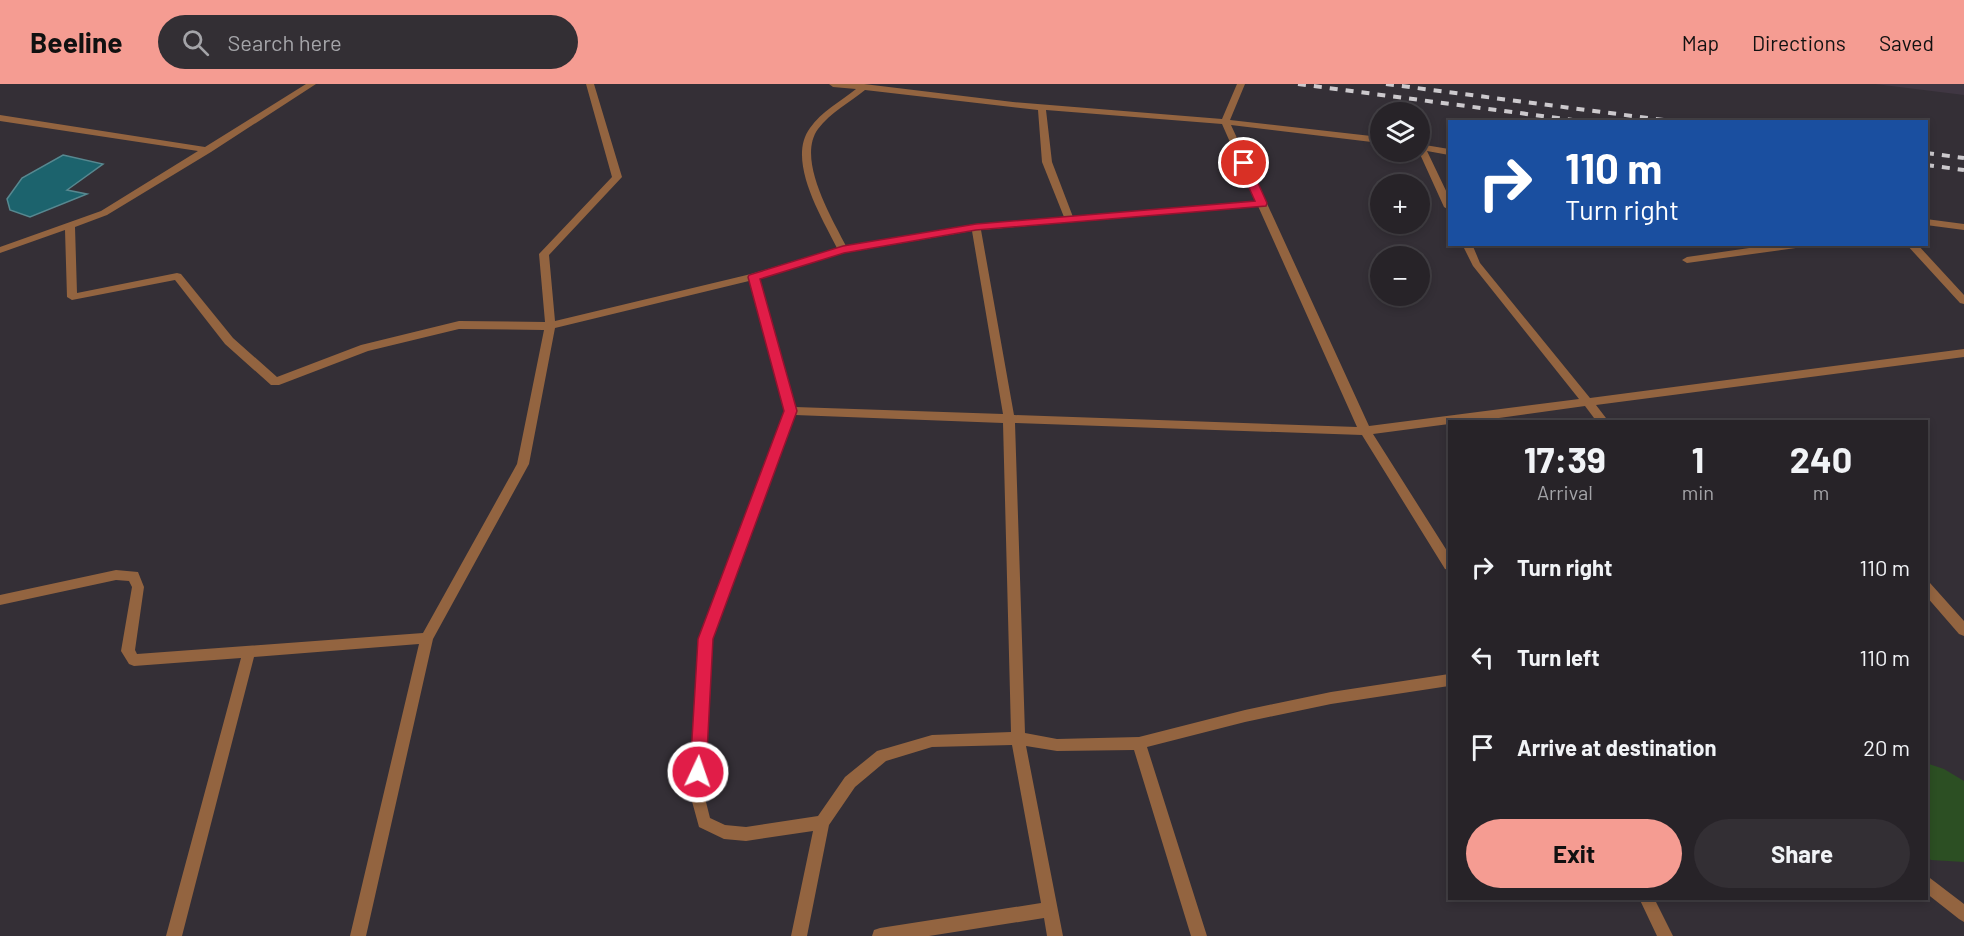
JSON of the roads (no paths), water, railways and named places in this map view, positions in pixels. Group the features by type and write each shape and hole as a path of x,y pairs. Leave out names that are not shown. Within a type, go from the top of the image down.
{"street":[{"path":"0,250 105,213 312,84"},
{"path":"358,936 427,638 523,464 550,326 544,254 617,177 590,84"},
{"path":"833,84 1042,108 1225,122 1370,140"},
{"path":"1241,84 1225,122 1365,431 1448,563"},
{"path":"843,250 804,158 807,140 813,129 864,87"},
{"path":"1042,108 1047,162 1070,220"},
{"path":"0,118 208,150"},
{"path":"1430,149 1448,152"},
{"path":"1427,162 1448,205"},
{"path":"70,225 72,297 177,276 229,341 275,382 365,348 459,325 550,326 753,277 843,250 976,227 1262,203"},
{"path":"1928,222 1964,227"},
{"path":"976,227 1009,418 1018,738 1055,936"},
{"path":"1468,246 1476,264 1602,420"},
{"path":"1687,260 1788,246"},
{"path":"1913,246 1964,300"},
{"path":"753,277 791,411 706,639 697,794 704,822 724,832 746,834 822,822"},
{"path":"1453,420 1964,353"},
{"path":"791,411 1365,431 1448,421"},
{"path":"0,600 116,575 134,576 138,587 128,651 134,660 427,638"},
{"path":"1928,589 1964,630"},
{"path":"174,936 249,651"},
{"path":"799,936 822,822 850,782 882,756 932,741 1018,738 1057,745 1139,743 1245,716 1330,698 1448,680"},
{"path":"1139,743 1199,936"},
{"path":"1928,885 1964,914"},
{"path":"1647,900 1665,936"},
{"path":"880,936 1050,909"}],"water":[{"path":"63,155 103,164 67,190 87,194 30,217 10,210 7,199 22,178"}],"railway":[{"path":"1298,84 1573,120"},
{"path":"1386,84 1664,120"},
{"path":"1928,153 1964,158"},
{"path":"1928,165 1964,170"}]}
